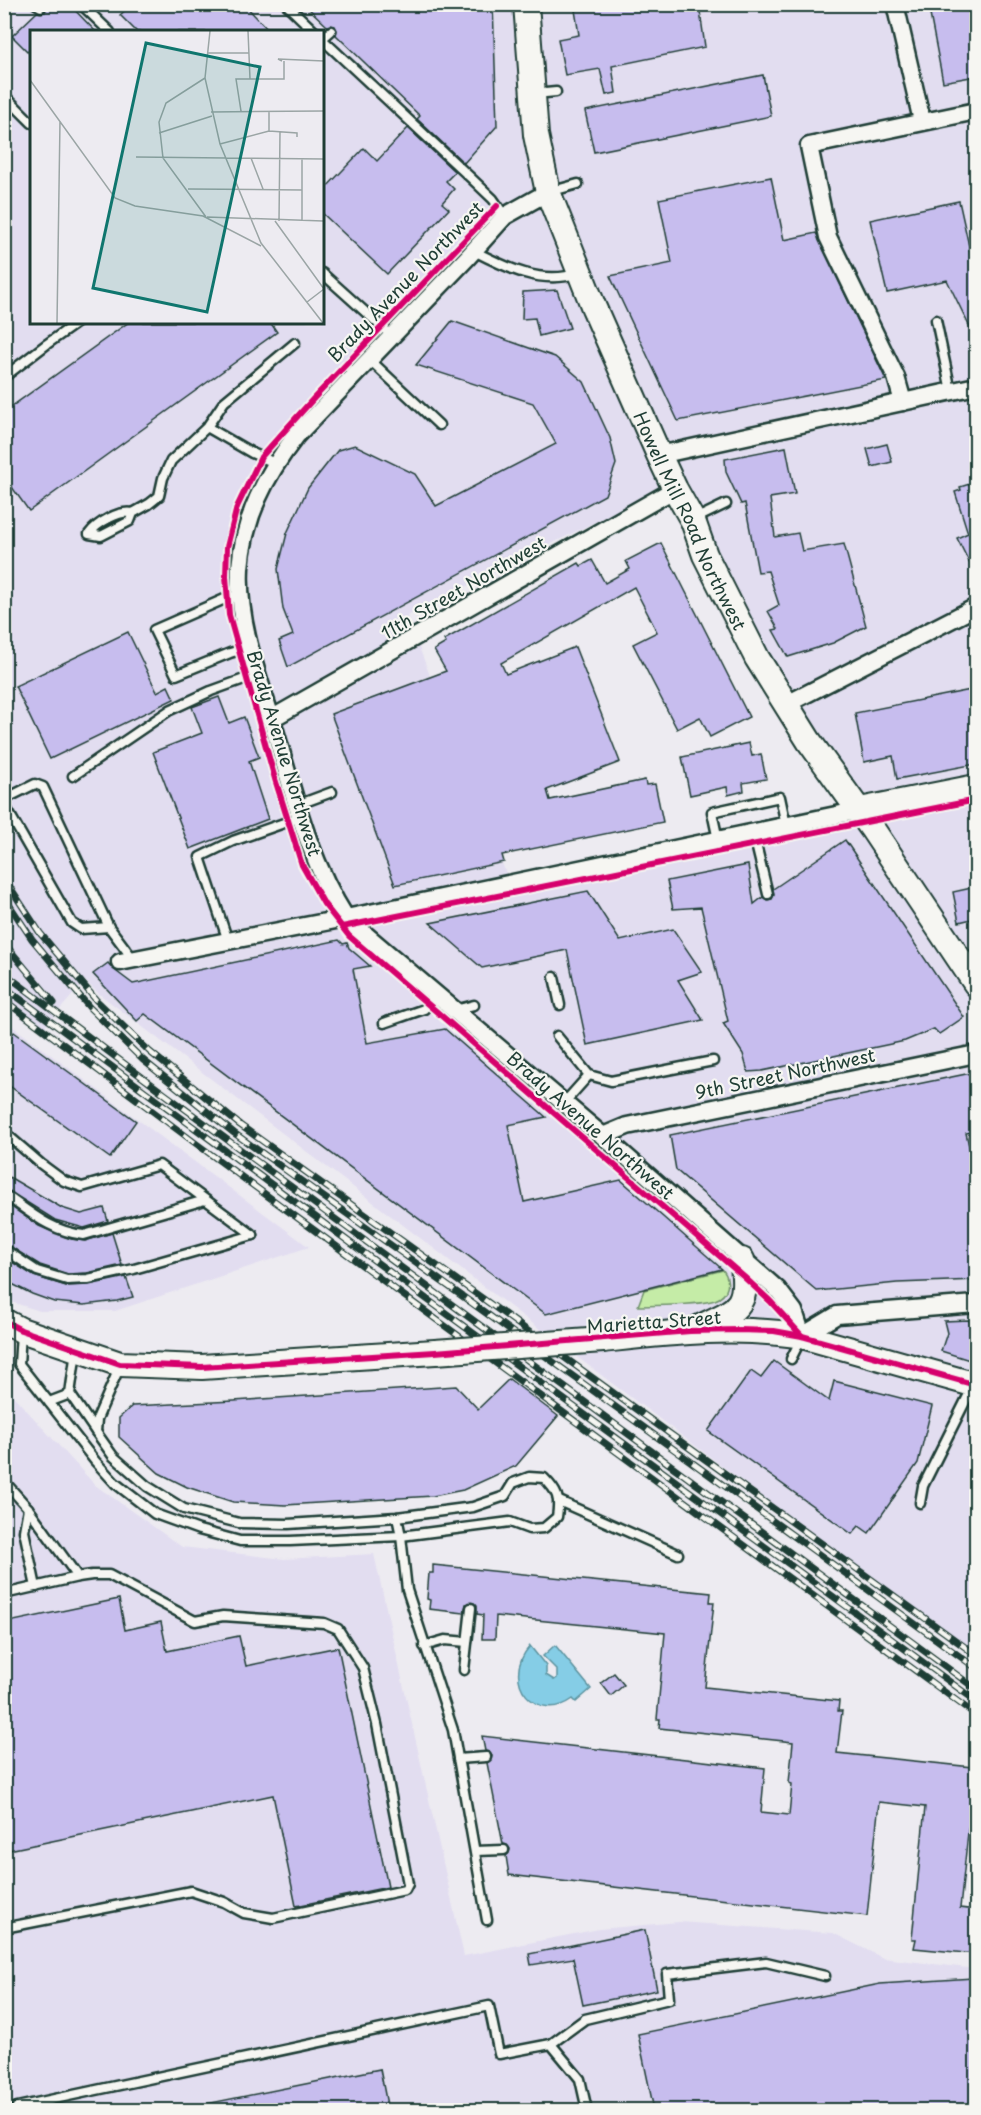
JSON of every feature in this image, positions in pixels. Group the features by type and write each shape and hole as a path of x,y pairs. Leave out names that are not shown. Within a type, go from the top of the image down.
{"main road":[{"name":"Howell Mill Road Northwest","path":"528,6 536,135 548,192 579,273 659,455 693,520 717,582 785,705 860,810 976,984"},
{"path":"860,810 976,787"},
{"path":"690,1331 738,1307 743,1294 745,1275 742,1260"},
{"name":"Marietta Street","path":"13,1325 120,1364 202,1367 603,1340 690,1331 774,1331 802,1335 975,1385"}],"street":[{"path":"896,4 922,121"},
{"path":"903,402 896,376 828,237 808,146 976,111"},
{"name":"Brady Avenue Northwest","path":"548,192 505,216 296,436 275,463 259,492 250,517 240,568 240,595 250,647 299,811 333,898 346,918 603,1136 778,1290 794,1311 802,1335"},
{"path":"659,455 976,386"},
{"name":"11th Street Northwest","path":"271,719 675,489"},
{"path":"785,705 976,607"},
{"path":"127,961 346,918 860,810"},
{"name":"9th Street Northwest","path":"603,1136 627,1125 976,1054"},
{"path":"802,1335 837,1315 976,1304"}],"lane":[{"path":"81,4 108,30"},
{"path":"286,4 313,30"},
{"path":"324,37 331,31"},
{"path":"324,41 472,179 505,216"},
{"path":"532,94 556,92"},
{"path":"4,95 30,120"},
{"path":"548,192 578,184"},
{"path":"474,251 508,268 547,278 565,278 579,273"},
{"path":"324,275 392,336"},
{"path":"936,320 951,391"},
{"path":"4,377 75,324"},
{"path":"133,513 126,511 95,526 89,534 100,536 130,521 133,513 159,496 163,478 171,461 207,427 224,402 295,343"},
{"path":"369,359 440,425"},
{"path":"207,427 252,453 275,463"},
{"path":"693,520 726,504"},
{"path":"240,595 227,598 154,630 176,675 250,647"},
{"path":"73,776 170,710 211,691 258,674"},
{"path":"108,927 81,929 72,923 5,806 5,799 35,784 43,787 108,927 127,961"},
{"path":"228,941 200,857 299,811 332,792"},
{"path":"718,840 712,812 780,797 786,825"},
{"path":"753,832 768,894"},
{"path":"554,977 560,1005"},
{"path":"384,1023 424,1010 437,995"},
{"path":"455,1010 474,1005"},
{"path":"557,1036 589,1075 611,1081 713,1061"},
{"path":"564,1103 589,1075"},
{"path":"4,1249 37,1271 67,1280 88,1279 134,1269 253,1235 159,1165 82,1187 64,1181 5,1133"},
{"path":"4,1194 48,1225 67,1234 84,1235 205,1200"},
{"path":"13,1325 19,1364 95,1461 115,1483 155,1514 199,1530 240,1541 290,1541 401,1536 510,1522 529,1529 544,1528 557,1517 559,1501 554,1487 544,1478 529,1477 513,1483 505,1496 473,1507 397,1517 288,1524 239,1523 184,1509 147,1486 113,1456 70,1394 76,1349"},
{"path":"791,1359 802,1335"},
{"path":"96,1432 97,1419 120,1364"},
{"path":"920,1503 923,1486 975,1385"},
{"path":"49,1402 70,1394"},
{"path":"4,1480 28,1508 78,1577"},
{"path":"559,1501 678,1554"},
{"path":"28,1508 24,1531 36,1587"},
{"path":"397,1517 406,1590 453,1730 487,1920"},
{"path":"4,1594 78,1577 110,1575 195,1621 223,1616 324,1623 338,1629 363,1668 408,1884 405,1890 273,1918 244,1913 224,1902 191,1891 4,1928"},
{"path":"464,1670 471,1608"},
{"path":"424,1646 445,1640 467,1642"},
{"path":"458,1759 486,1757"},
{"path":"475,1851 504,1850"},
{"path":"17,2110 16,2107 489,2006 499,2054 551,2044 585,2019 669,1999 667,1974 766,1962 825,1976"},
{"path":"551,2044 580,2079 587,2110"}],"shaded area":[{"path":"5,5 976,5 976,1657 516,1311 85,981 41,1031 5,1003","holes":["671,484 859,806 507,876 407,616"]},
{"path":"4,1020 309,1247 115,1311 40,1311 5,1300"},
{"path":"7,1389 95,1485 182,1547 284,1559 374,1554 464,1956 599,1929 679,1922 833,1933 883,1958 976,1969 976,2110 5,2110 4,1390"}],"green space":[{"path":"723,1270 728,1283 726,1291 720,1298 688,1304 638,1306 644,1290"}],"water":[{"path":"555,1645 591,1689 576,1702 573,1699 560,1706 547,1707 535,1703 526,1695 520,1685 519,1673 521,1659 530,1646 546,1666 546,1675 554,1680 557,1678 557,1670 543,1656"}],"building":[{"path":"47,4 69,4 94,30 30,30 30,54 12,36 37,12 45,12"},
{"path":"132,4 244,4 268,30 135,30 120,15"},
{"path":"304,4 493,4 497,126 464,163 417,119 420,116 336,35 335,26 327,26"},
{"path":"603,4 699,4 705,47 612,66 616,93 606,95 600,69 565,75 558,39 579,35 575,10"},
{"path":"928,4 976,4 976,76 943,82"},
{"path":"763,75 771,116 594,152 585,111"},
{"path":"408,128 455,172 446,181 454,189 442,203 449,209 387,274 324,215 324,190 364,148 377,161"},
{"path":"771,177 784,240 816,233 886,380 678,421 610,276 672,263 659,199"},
{"path":"959,201 976,278 976,340 947,280 887,293 870,220"},
{"path":"557,290 570,328 539,336 535,318 522,319 523,292"},
{"path":"452,321 555,357 584,382 610,438 616,464 605,495 288,667 279,641 293,635 283,609 278,569 287,533 308,488 338,450 355,445 415,474 436,506 556,444 533,403 416,365"},
{"path":"126,324 271,324 277,332 29,511 4,476 4,412"},
{"path":"887,444 892,462 872,467 867,449"},
{"path":"786,447 795,494 770,498 775,537 798,533 802,551 844,544 866,626 833,643 788,657 773,630 778,629 768,611 779,605 768,571 758,572 745,503 741,504 726,472 725,459"},
{"path":"976,482 976,576 957,538 968,533 955,492 961,490 960,487"},
{"path":"661,543 749,717 710,737 700,717 677,729 633,644 657,632 634,587 501,663 506,674 575,647 620,762 547,790 550,800 645,780 646,785 655,784 663,822 502,855 504,862 395,885 331,714 446,671 434,650 446,643 444,640 579,563 581,566 592,560 605,583 630,569 626,561"},
{"path":"128,632 157,692 168,686 174,699 50,759 15,686"},
{"path":"976,689 976,764 897,779 893,756 864,762 855,713"},
{"path":"219,697 229,723 244,717 259,757 249,761 268,819 190,849 153,752 202,733 192,707"},
{"path":"749,743 752,756 761,754 766,779 743,783 744,791 728,795 727,787 690,795 682,757"},
{"path":"845,840 964,1017 939,1034 934,1029 905,1041 748,1072 743,1054 723,1023 728,1021 701,907 673,909 667,881 748,865 754,904 763,897 767,900 772,899 773,889"},
{"path":"976,887 976,918 959,922 953,892"},
{"path":"588,891 620,941 673,929 702,972 678,980 703,1020 587,1045 567,950 482,968 430,923"},
{"path":"339,940 343,944 347,943 349,948 370,966 353,969 367,1043 445,1029 546,1117 508,1125 524,1202 621,1180 722,1269 546,1314 145,1014 137,1021 93,974 108,963 133,984"},
{"path":"14,1032 136,1121 110,1158 4,1082 4,1045"},
{"path":"976,1072 976,1131 966,1133 976,1176 976,1190 972,1191 976,1221 976,1280 897,1283 817,1291 676,1170 670,1135"},
{"path":"4,1174 62,1208 81,1214 104,1208 108,1221 84,1228 55,1220 4,1188"},
{"path":"4,1202 39,1226 71,1239 85,1241 112,1233 122,1265 87,1273 68,1274 40,1265 4,1243"},
{"path":"4,1257 34,1276 66,1286 89,1285 126,1277 133,1297 84,1305 54,1302 4,1280"},
{"path":"969,1320 970,1322 976,1321 976,1362 941,1351 947,1333 944,1321"},
{"path":"774,1361 829,1401 834,1381 932,1406 918,1463 869,1533 859,1526 852,1534 708,1431 751,1371 761,1378"},
{"path":"509,1379 558,1416 516,1466 463,1490 433,1496 285,1505 233,1502 187,1487 159,1473 119,1437 119,1418 132,1406 456,1386 478,1409"},
{"path":"433,1565 711,1593 710,1602 714,1602 705,1687 839,1701 838,1711 842,1711 837,1753 972,1767 971,1775 974,1776 960,1908 976,1910 976,1954 914,1948 916,1939 912,1939 925,1807 879,1802 867,1916 509,1875 506,1856 510,1849 503,1844 487,1763 492,1756 485,1751 482,1736 765,1768 761,1812 789,1815 793,1742 659,1728 660,1719 657,1719 665,1633 496,1616 495,1639 482,1639 483,1615 477,1614 477,1606 474,1603 466,1604 464,1613 429,1609 430,1600 427,1599 429,1573 433,1573"},
{"path":"119,1599 125,1630 161,1622 167,1651 239,1636 246,1666 338,1647 388,1887 296,1906 273,1795 4,1851 4,1623"},
{"path":"614,1673 624,1685 611,1696 601,1683"},
{"path":"645,1930 657,1990 583,2005 573,1958 531,1965 529,1954"},
{"path":"973,1978 976,1993 976,2110 654,2110 638,2034 880,1984"},
{"path":"380,2069 388,2110 207,2110 206,2104"}],"railway":[{"path":"4,878 40,933 96,1000 150,1052 240,1125 976,1655"},
{"path":"4,897 32,939 89,1007 143,1060 234,1133 976,1668"},
{"path":"4,943 54,1003"},
{"path":"4,973 158,1089 976,1689"},
{"path":"4,987 976,1701"},
{"path":"4,1000 194,1142 976,1715"}],"cycle path":[{"path":"497,206 314,398 261,457 237,507 227,547 226,576 229,615 275,779 302,865 324,904 349,936 744,1277 802,1336"},
{"path":"342,927 976,800"},
{"path":"4,1321 21,1330 120,1364 202,1367 435,1352 690,1331 774,1331 802,1336 976,1385"}]}
